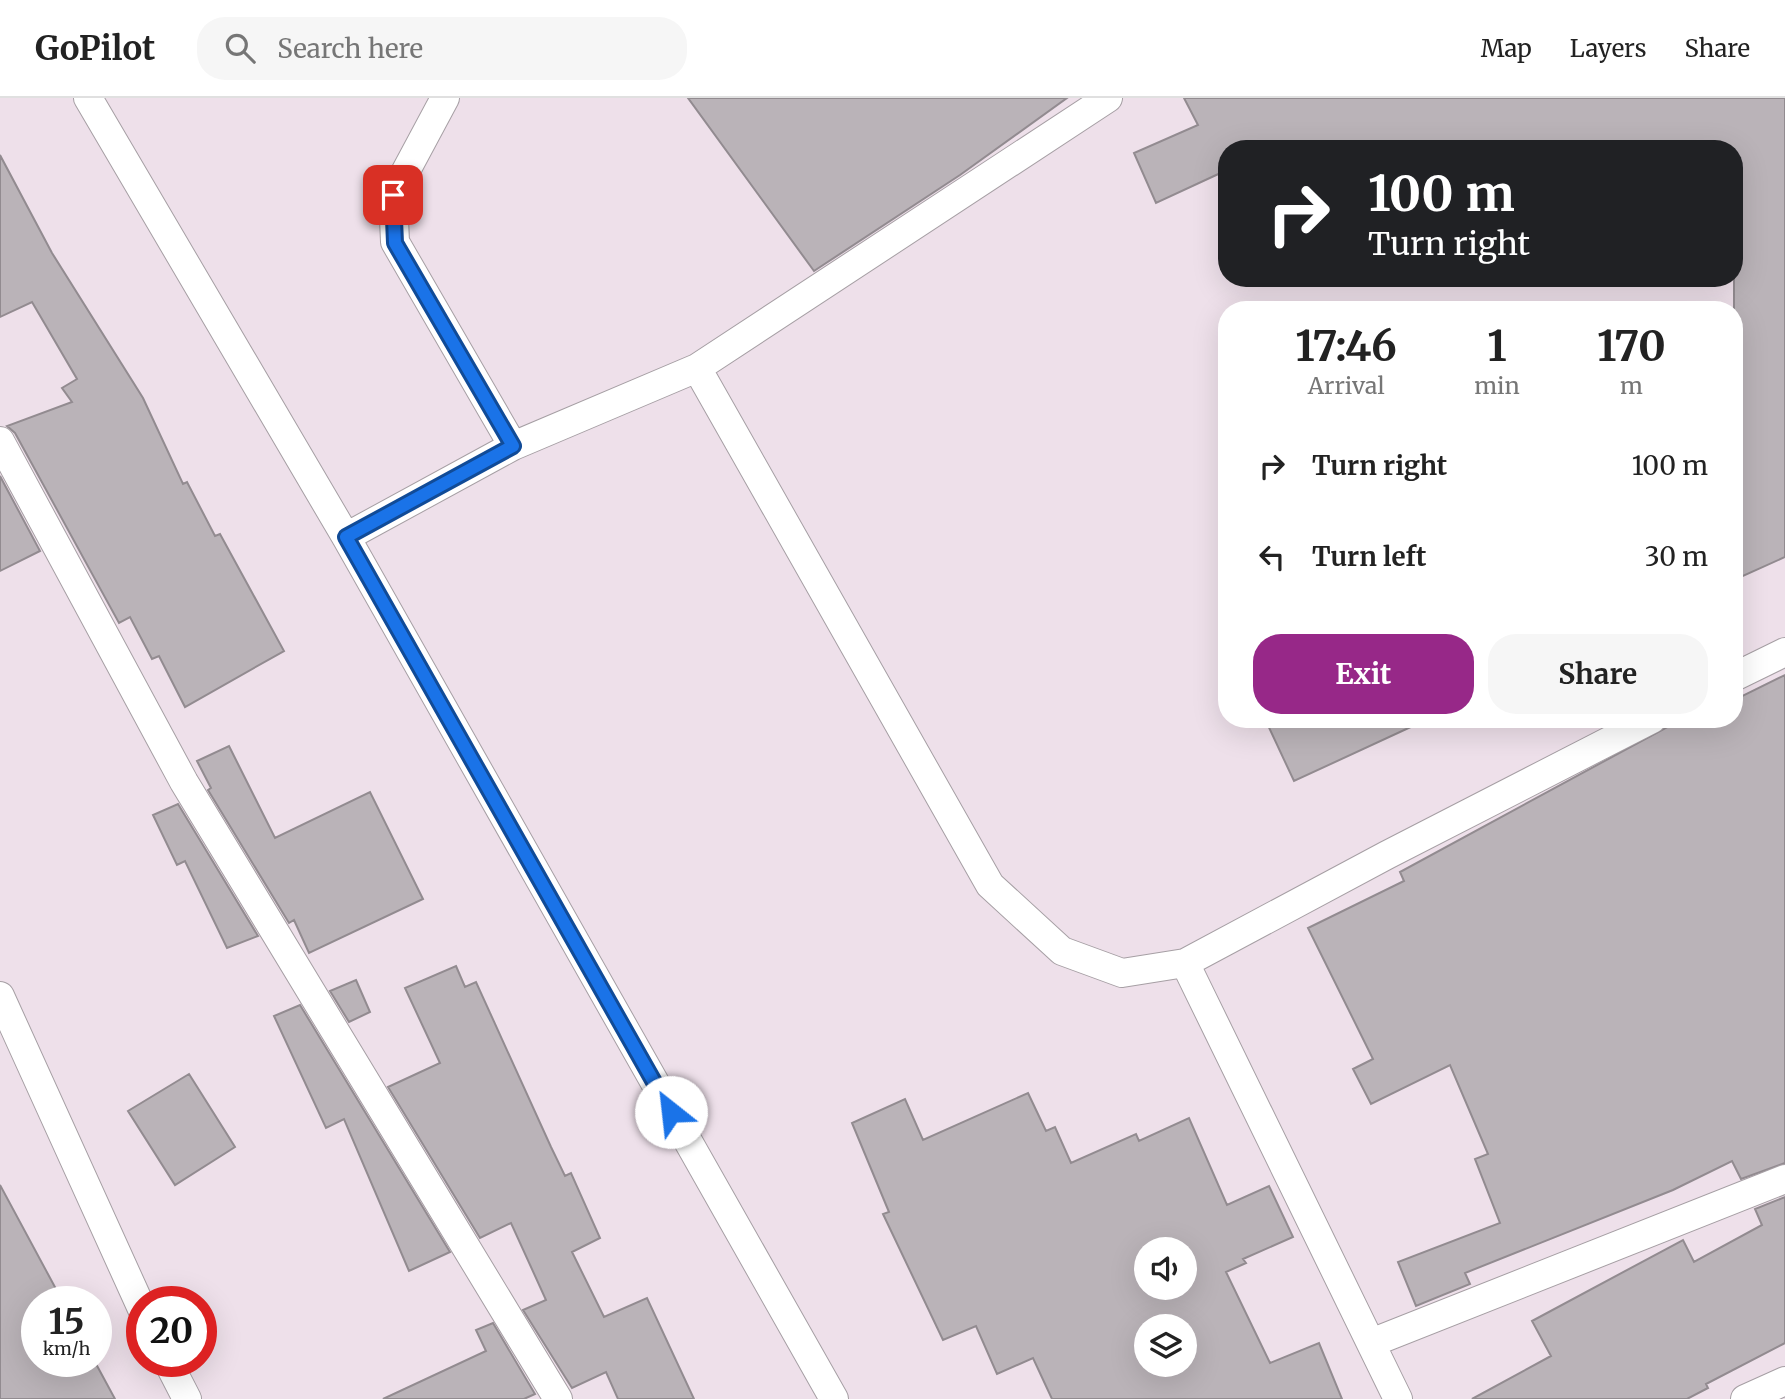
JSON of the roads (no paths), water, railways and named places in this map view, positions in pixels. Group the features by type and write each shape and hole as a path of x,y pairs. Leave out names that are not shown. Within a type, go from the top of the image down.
{"lane":[{"path":"88,98 346,537 834,1399"},
{"path":"445,98 393,195 395,243 513,446"},
{"path":"346,537 513,446 697,368 1108,98"},
{"path":"697,368 990,886 1062,951 1122,973 1185,963 1387,855 1634,728"},
{"path":"0,442 184,782 558,1399"},
{"path":"1743,673 1785,652"},
{"path":"1185,963 1398,1399"},
{"path":"0,996 132,1286"},
{"path":"1371,1343 1785,1179"},
{"path":"176,1377 187,1399"},
{"path":"1745,1399 1785,1381"}]}
